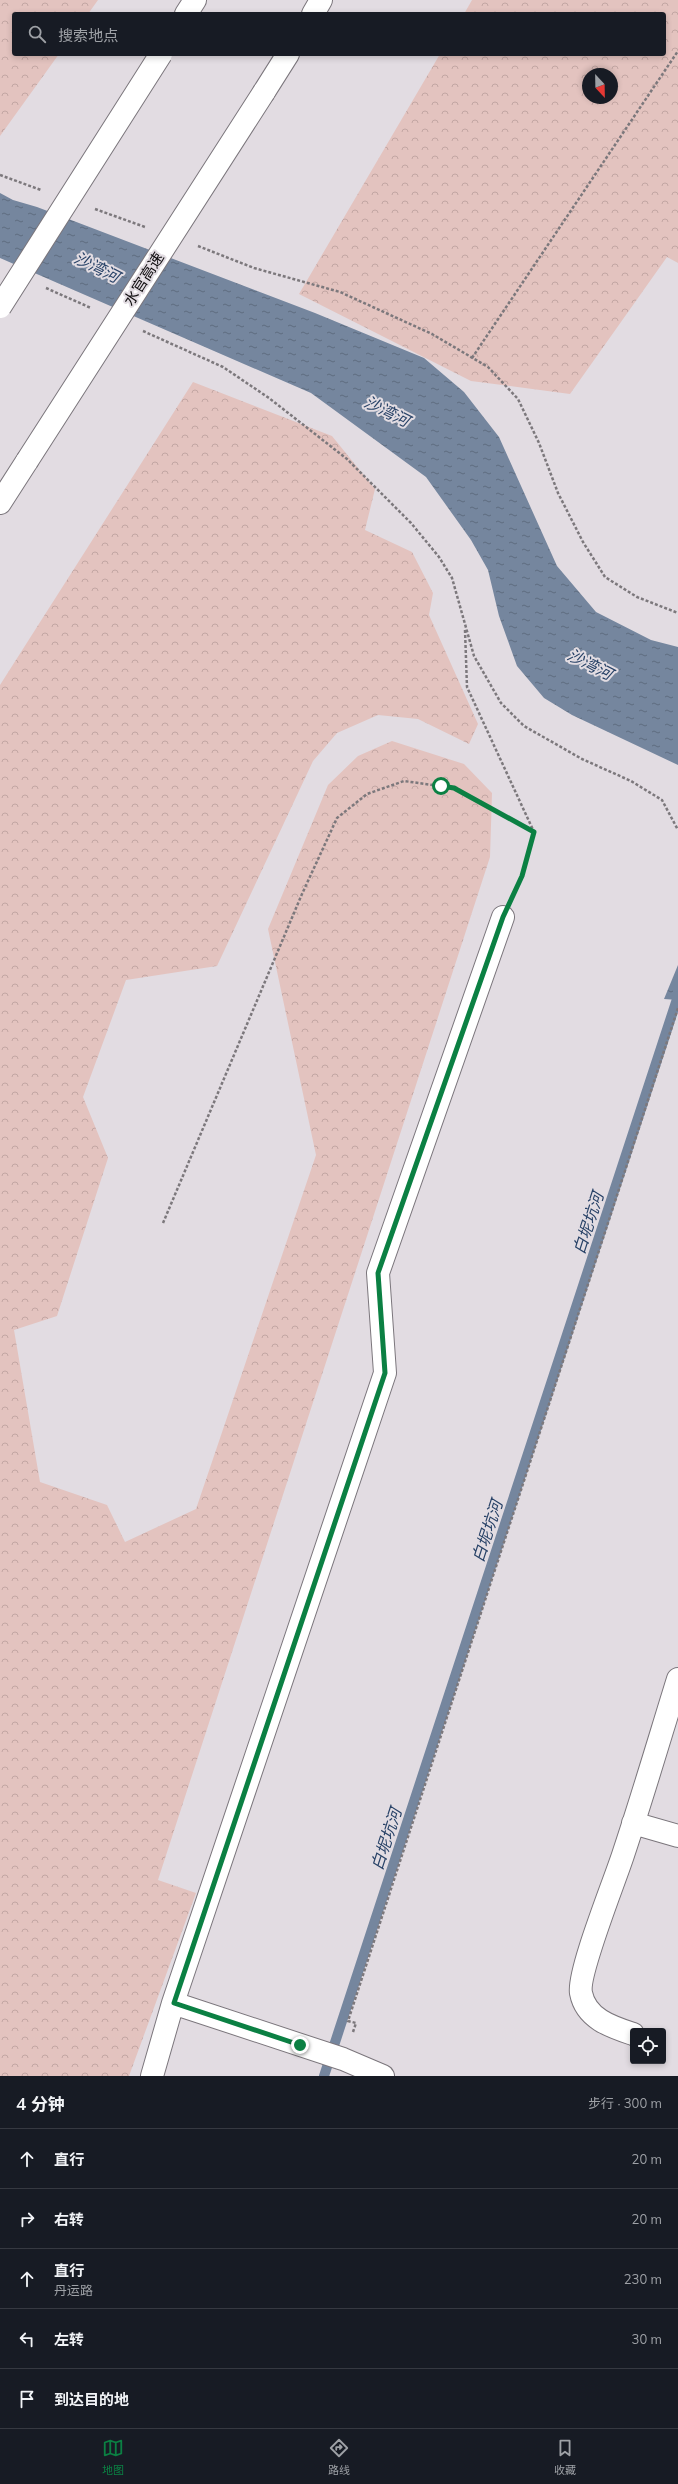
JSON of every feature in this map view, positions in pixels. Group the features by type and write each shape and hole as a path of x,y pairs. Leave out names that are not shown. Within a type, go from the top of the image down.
{"main road":[{"path":"187,12 195,0"},
{"path":"314,12 322,0"},
{"path":"0,308 160,56"},
{"name":"水官高速","path":"0,503 287,56"},
{"path":"152,2076 174,2003 385,1373 378,1273 503,917"},
{"path":"630,2033 604,2024 590,2010 581,1993 584,1971 633,1823 678,1679"},
{"path":"633,1823 678,1836"},
{"path":"174,2003 227,2022 343,2059 383,2076"}],"path":[{"path":"472,358 678,51"},
{"path":"0,175 45,191"},
{"path":"89,207 149,228"},
{"path":"193,244 254,268 340,292 432,334 488,367 518,399 572,521 605,578 636,597 678,613"},
{"path":"44,288 94,310"},
{"path":"137,329 223,367 269,398 347,460 411,523 439,557 452,578 474,656 501,703 524,726 582,759 631,781 662,800 678,830"},
{"path":"465,628 468,687 534,832 522,876 503,917"},
{"path":"163,1223 302,894 337,818 367,794 404,781 454,788 534,832"},
{"path":"356,2023 348,2021 678,1008"}],"green space":[{"path":"0,0 98,0 89,12 12,12 12,56 58,56 0,136"},
{"path":"472,0 678,0 678,263 667,257 570,394 471,381 299,294 439,56 666,56 666,12 465,12"},
{"path":"193,382 332,436 375,489 365,530 412,552 433,593 429,615 478,724 469,744 418,719 378,715 337,733 313,761 217,966 126,980 83,1097 108,1158 57,1316 14,1330 40,1482 107,1505 125,1542 196,1509 316,1155 268,929 328,785 358,756 392,741 464,764 492,793 490,857 158,1880 196,1893 129,2076 0,2076 0,685"}],"water":[{"name":"沙湾河","path":"0,193 13,200 37,207 315,313 424,358 464,392 499,437 557,566 596,612 651,640 678,647 678,765 572,715 544,698 517,666 499,616 488,570 471,540 426,477 311,393 0,258"},
{"path":"678,965 678,1000 664,999"}],"waterway":[{"name":"白坭坑河","path":"324,2076 678,996"}],"route":[{"path":"300,2045 227,2022 174,2003 385,1373 378,1273 503,917 522,876 534,832 454,788 441,786"}]}
